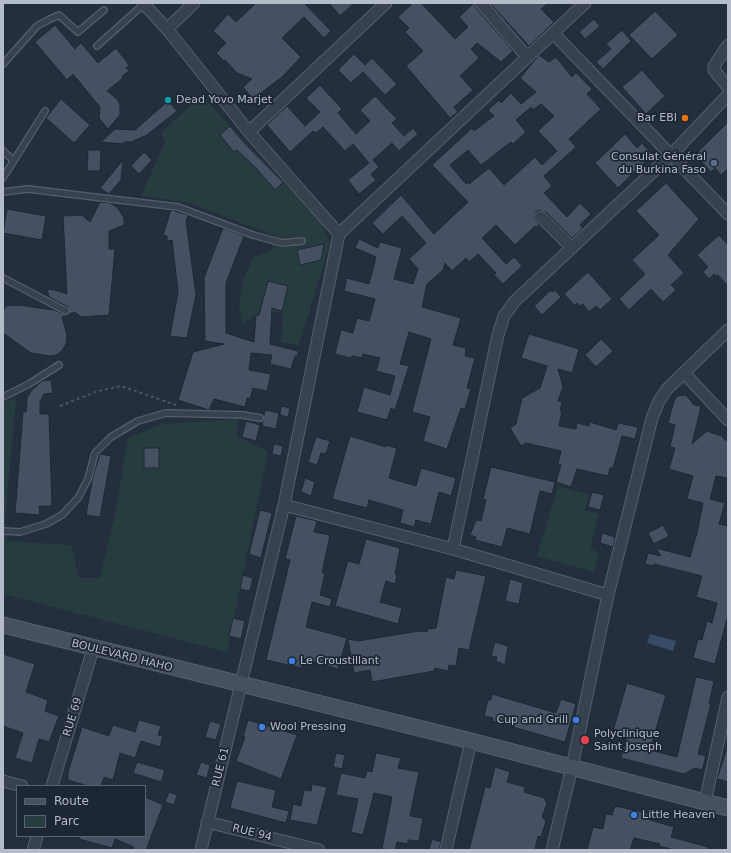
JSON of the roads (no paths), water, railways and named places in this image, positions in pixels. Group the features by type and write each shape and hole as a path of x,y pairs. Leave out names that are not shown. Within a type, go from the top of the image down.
{"main road":[{"name":"BOULEVARD HAHO","path":"3,625 94,649 471,741 728,808"}],"street":[{"path":"167,29 194,3"},
{"path":"250,132 386,3"},
{"path":"481,3 527,57"},
{"path":"143,4 167,29 250,132 339,234 585,3"},
{"path":"553,33 728,214"},
{"path":"728,45 714,66 714,70 728,87"},
{"path":"453,549 498,335 504,316 515,301 671,155 728,95"},
{"path":"541,217 572,248"},
{"name":"RUE 61","path":"201,850 242,685 284,505 339,234"},
{"path":"552,850 572,767 608,595 652,418 667,389 728,330"},
{"path":"684,373 728,420"},
{"path":"284,505 453,549 608,595"},
{"name":"RUE 69","path":"52,785 94,649"},
{"path":"705,802 728,697"},
{"path":"446,850 471,741"},
{"path":"3,781 18,785"},
{"name":"RUE 94","path":"207,822 319,850"},
{"path":"33,850 37,837"}],"lane":[{"path":"97,46 143,4"},
{"path":"3,64 37,26 59,15 78,32 104,10"},
{"path":"3,178 45,111"},
{"path":"3,151 13,160"},
{"path":"3,192 28,189 178,207 253,235 282,243 302,241"},
{"path":"3,278 66,311"},
{"path":"3,396 29,384 59,365"},
{"path":"3,531 20,532 46,524 62,515 78,498 88,479 95,453 111,437 138,422 166,413 242,415 260,418"}],"water":[{"path":"650,634 676,641 673,651 647,643"}],"place":[{"name":"Dead Yovo Marjet","path":"168,100"},
{"name":"Bar EBI","path":"685,118"},
{"name":"Consulat Général du Burkina Faso","path":"714,163"},
{"name":"Le Croustillant","path":"292,661"},
{"name":"Cup and Grill","path":"576,720"},
{"name":"Wool Pressing","path":"262,727"},
{"name":"Polyclinique Saint Joseph","path":"585,740"},
{"name":"Little Heaven","path":"634,815"}]}
